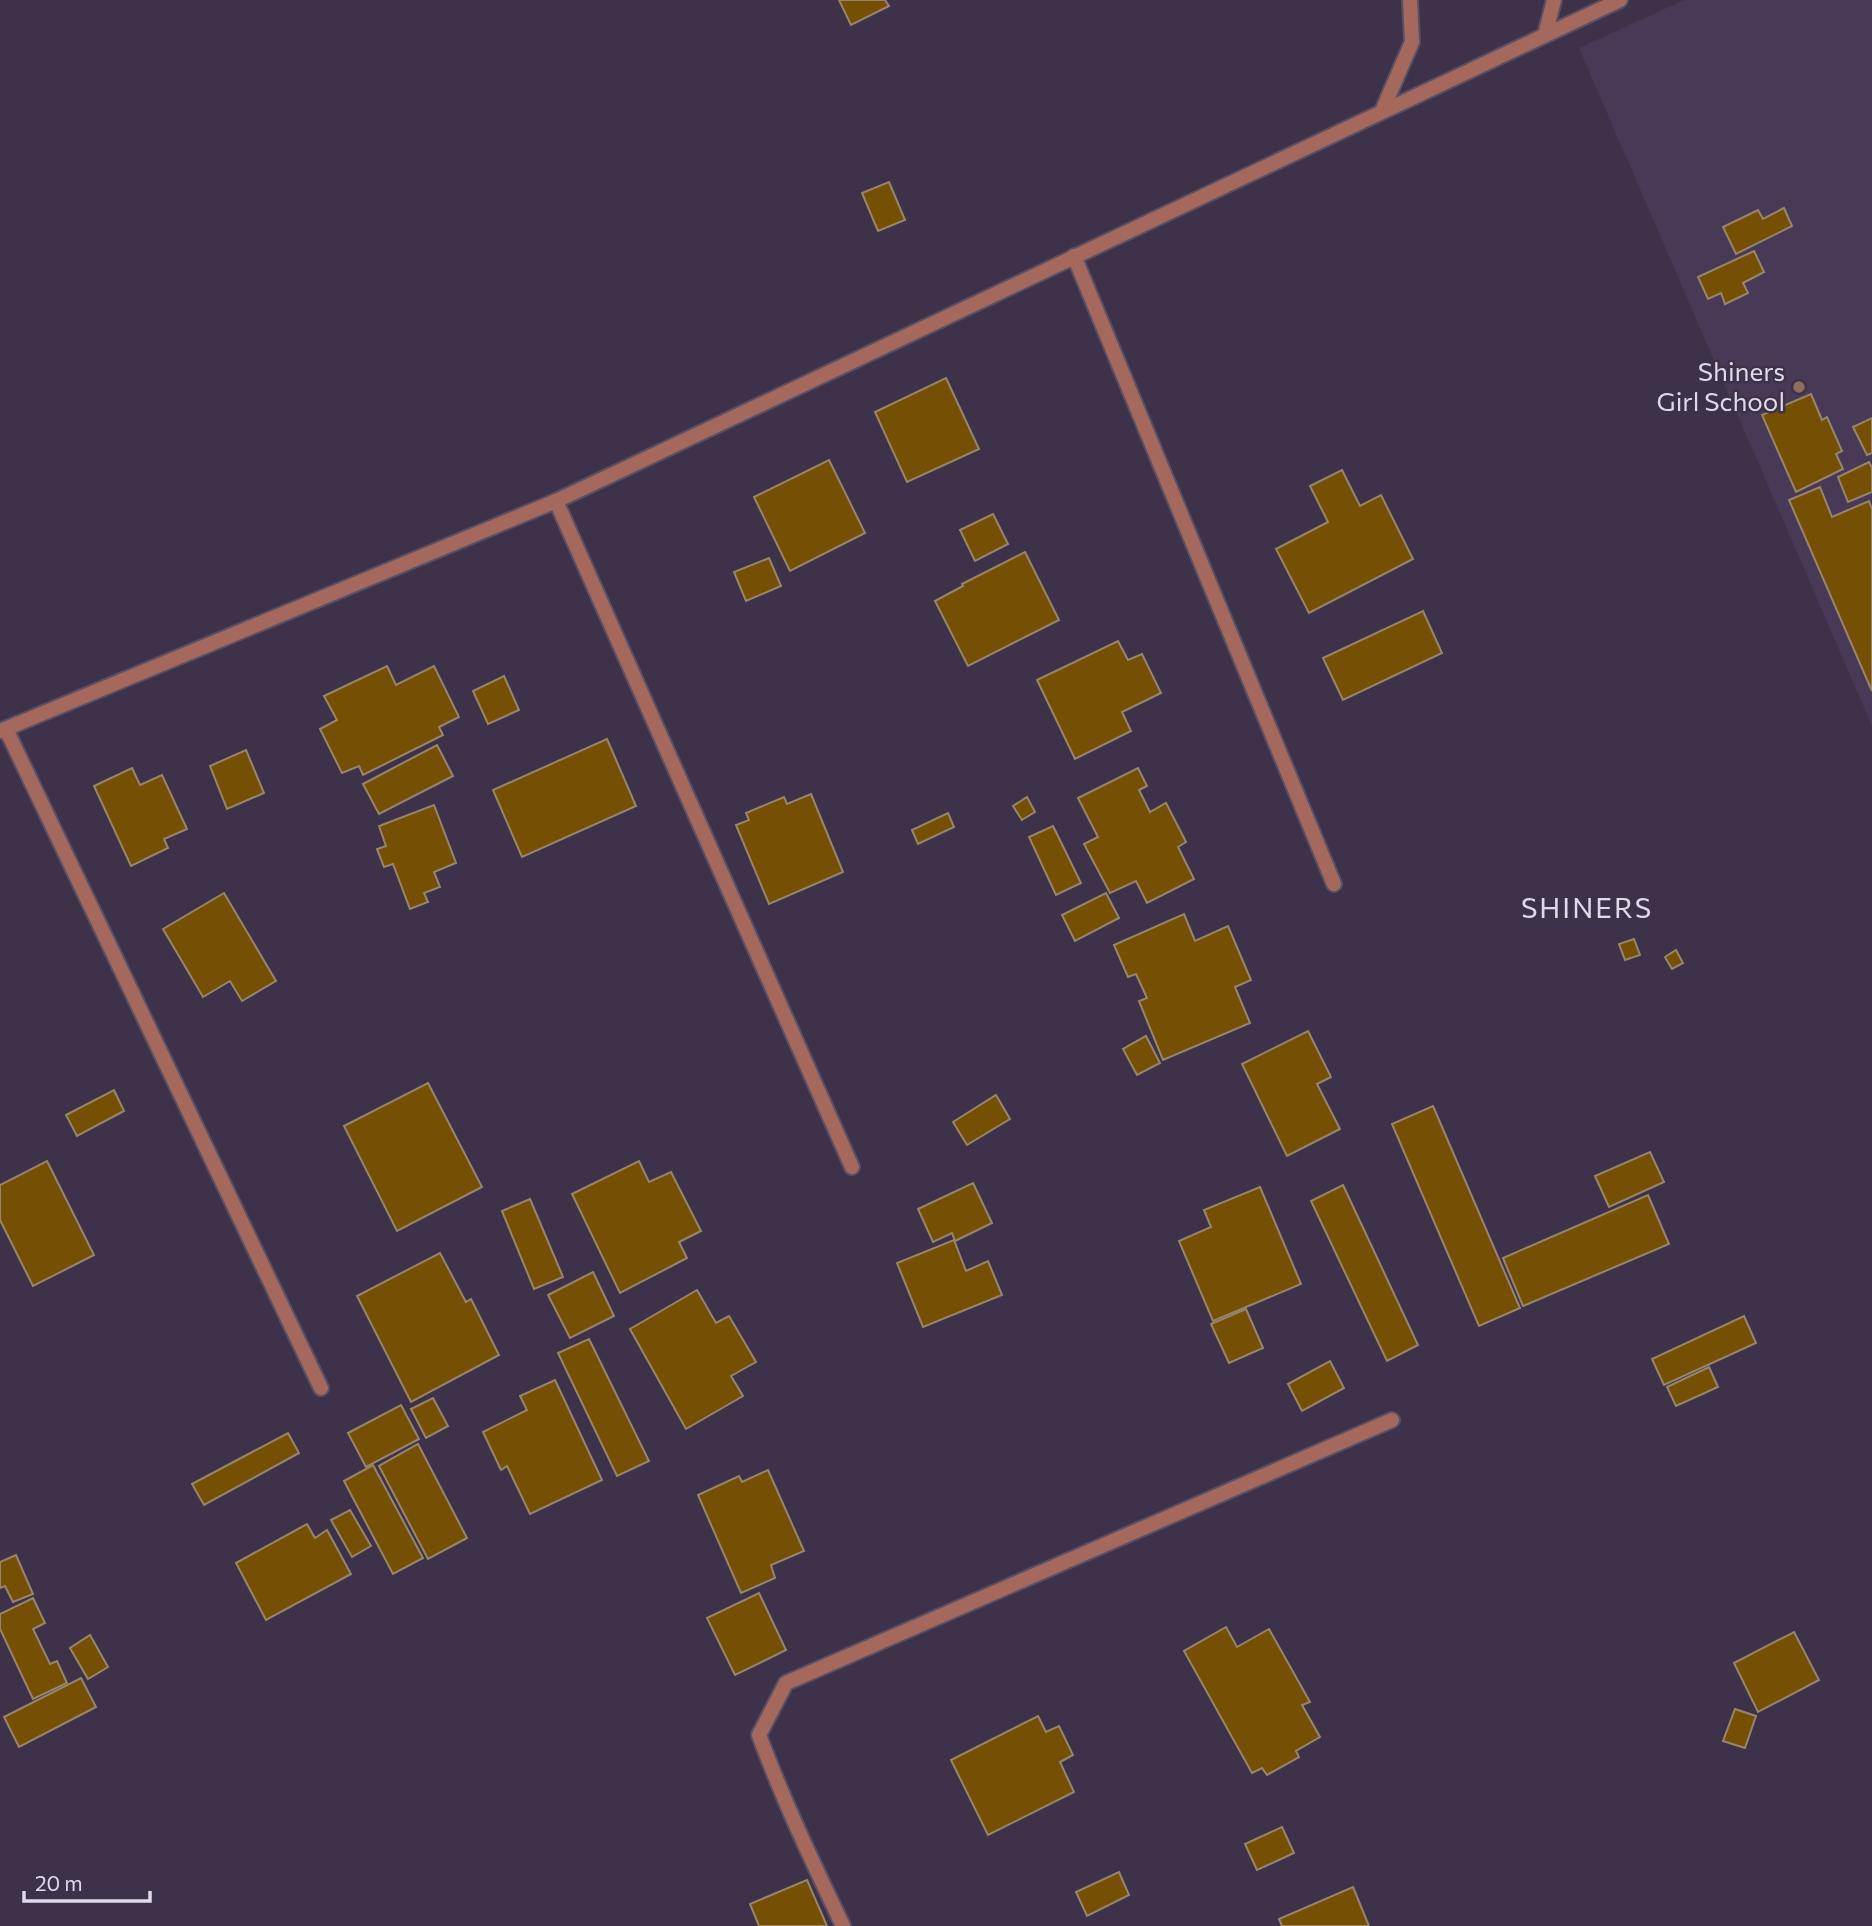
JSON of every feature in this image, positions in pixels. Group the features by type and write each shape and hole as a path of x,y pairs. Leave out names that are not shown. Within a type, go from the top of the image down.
{"street":[{"path":"1382,111 1412,42 1410,0"},
{"path":"1545,35 1554,0"},
{"path":"321,1388 3,730 556,501 1620,0"},
{"path":"1074,256 1334,884"},
{"path":"556,501 852,1167"},
{"path":"843,1926 776,1782 759,1735 786,1683 1392,1420"}],"shaded area":[{"name":"Shiners Girl School","path":"1684,0 1872,0 1872,726 1579,48"}],"building":[{"path":"839,0 885,0 889,6 851,25"},
{"path":"889,182 905,220 878,231 862,193"},
{"path":"1784,208 1792,226 1736,254 1723,227 1758,210 1763,219"},
{"path":"1754,251 1764,272 1743,283 1748,293 1725,304 1721,293 1708,299 1698,277"},
{"path":"946,378 979,449 907,482 875,412"},
{"path":"1811,394 1822,420 1827,417 1842,451 1836,454 1843,469 1796,492 1762,415"},
{"path":"1872,418 1872,453 1867,455 1853,427"},
{"path":"829,460 865,533 790,571 754,497"},
{"path":"1869,462 1872,468 1872,492 1848,502 1838,477"},
{"path":"1342,470 1360,506 1381,495 1413,559 1309,613 1276,549 1328,522 1310,486"},
{"path":"1820,487 1832,517 1869,501 1872,509 1872,691 1789,500"},
{"path":"993,514 1008,544 975,561 960,530"},
{"path":"1025,552 1059,620 968,666 935,601"},
{"path":"769,558 781,586 746,601 734,572"},
{"path":"1423,611 1442,653 1343,700 1323,658"},
{"path":"1118,641 1128,660 1142,654 1161,693 1122,712 1131,731 1075,759 1037,680"},
{"path":"387,666 396,685 434,666 459,717 439,727 443,735 363,775 359,766 342,773 320,729 337,720 324,696"},
{"path":"504,676 519,710 488,724 473,691"},
{"path":"607,739 636,806 522,857 493,790"},
{"path":"437,745 453,776 379,814 363,784"},
{"path":"246,750 264,793 227,809 210,766"},
{"path":"132,768 140,785 162,775 187,829 164,839 168,848 131,866 94,786"},
{"path":"1138,768 1147,786 1139,790 1150,812 1166,803 1186,842 1178,847 1194,879 1147,903 1136,881 1110,893 1084,844 1098,837 1078,798"},
{"path":"811,794 843,872 769,904 736,825 749,820 746,813 784,797 787,804"},
{"path":"1027,797 1035,812 1022,820 1013,806"},
{"path":"434,805 456,863 434,872 440,887 424,893 428,902 410,909 393,864 384,867 377,849 386,846 379,826"},
{"path":"948,813 954,827 918,844 912,830"},
{"path":"1053,826 1081,883 1056,895 1029,837"},
{"path":"224,893 276,981 242,1001 230,981 203,997 163,929"},
{"path":"1106,893 1119,918 1075,941 1062,915"},
{"path":"1184,914 1195,941 1228,926 1251,980 1235,987 1250,1023 1163,1060 1139,1001 1147,998 1136,974 1128,977 1114,945"},
{"path":"1634,939 1640,955 1625,960 1619,944"},
{"path":"1676,950 1683,963 1672,969 1665,957"},
{"path":"1308,1031 1331,1077 1317,1084 1340,1129 1287,1156 1242,1064"},
{"path":"1146,1036 1160,1063 1137,1075 1123,1049"},
{"path":"428,1083 482,1187 397,1231 344,1126"},
{"path":"114,1090 124,1111 77,1136 66,1115"},
{"path":"996,1095 1010,1119 967,1145 953,1122"},
{"path":"1433,1106 1520,1308 1479,1326 1392,1124"},
{"path":"1650,1152 1664,1182 1609,1207 1595,1176"},
{"path":"47,1161 94,1255 33,1286 0,1220 0,1185"},
{"path":"639,1161 649,1182 671,1172 701,1231 679,1242 687,1258 620,1293 572,1194"},
{"path":"973,1183 992,1223 955,1241 952,1233 933,1242 918,1209"},
{"path":"1343,1185 1418,1345 1387,1361 1311,1201"},
{"path":"1260,1187 1301,1284 1213,1321 1179,1241 1211,1227 1204,1210"},
{"path":"1648,1195 1669,1244 1523,1306 1503,1258"},
{"path":"530,1199 563,1277 534,1289 502,1211"},
{"path":"954,1240 966,1271 988,1261 1002,1295 923,1327 897,1263"},
{"path":"440,1253 466,1302 471,1299 499,1355 411,1402 357,1296"},
{"path":"593,1272 614,1316 570,1338 548,1295"},
{"path":"697,1290 716,1323 729,1316 756,1362 731,1376 743,1396 686,1429 630,1329"},
{"path":"1246,1309 1263,1348 1229,1363 1211,1324"},
{"path":"1744,1316 1756,1343 1664,1385 1652,1359"},
{"path":"589,1339 649,1461 617,1476 558,1353"},
{"path":"1330,1361 1344,1388 1302,1411 1288,1384"},
{"path":"1709,1367 1718,1387 1676,1406 1667,1387"},
{"path":"555,1380 602,1480 530,1514 507,1466 501,1470 483,1432 527,1410 520,1396"},
{"path":"433,1398 448,1426 426,1438 411,1409"},
{"path":"401,1405 419,1439 366,1467 348,1433"},
{"path":"288,1433 299,1453 204,1505 192,1484"},
{"path":"418,1444 467,1538 428,1559 379,1466"},
{"path":"373,1465 423,1558 393,1574 344,1481"},
{"path":"768,1470 804,1551 771,1565 775,1578 741,1593 698,1495 739,1476 742,1482"},
{"path":"350,1510 371,1546 352,1557 331,1520"},
{"path":"307,1524 315,1538 327,1530 351,1574 266,1620 236,1563"},
{"path":"16,1555 33,1594 13,1602 5,1586 0,1588 0,1562"},
{"path":"759,1593 786,1650 735,1675 707,1618"},
{"path":"33,1598 45,1623 33,1629 50,1664 57,1661 67,1683 33,1699 0,1629 0,1614"},
{"path":"1226,1627 1237,1647 1269,1629 1310,1702 1302,1705 1320,1737 1296,1751 1299,1757 1267,1775 1262,1768 1252,1773 1184,1651"},
{"path":"1794,1632 1819,1680 1758,1712 1734,1663"},
{"path":"90,1635 108,1667 88,1679 70,1648"},
{"path":"81,1678 96,1707 19,1747 4,1717"},
{"path":"1735,1709 1756,1716 1745,1748 1723,1741"},
{"path":"1038,1716 1046,1732 1059,1726 1073,1755 1060,1762 1074,1792 988,1835 951,1760"},
{"path":"1282,1827 1294,1853 1257,1870 1245,1844"},
{"path":"1119,1872 1129,1895 1087,1916 1076,1892"},
{"path":"807,1880 827,1926 759,1926 750,1904"},
{"path":"1353,1887 1369,1926 1282,1926 1279,1919"}],"place":[{"name":"Shiners Girl School","path":"1799,387"}],"district":[{"name":"SHINERS","path":"1587,908"}]}
